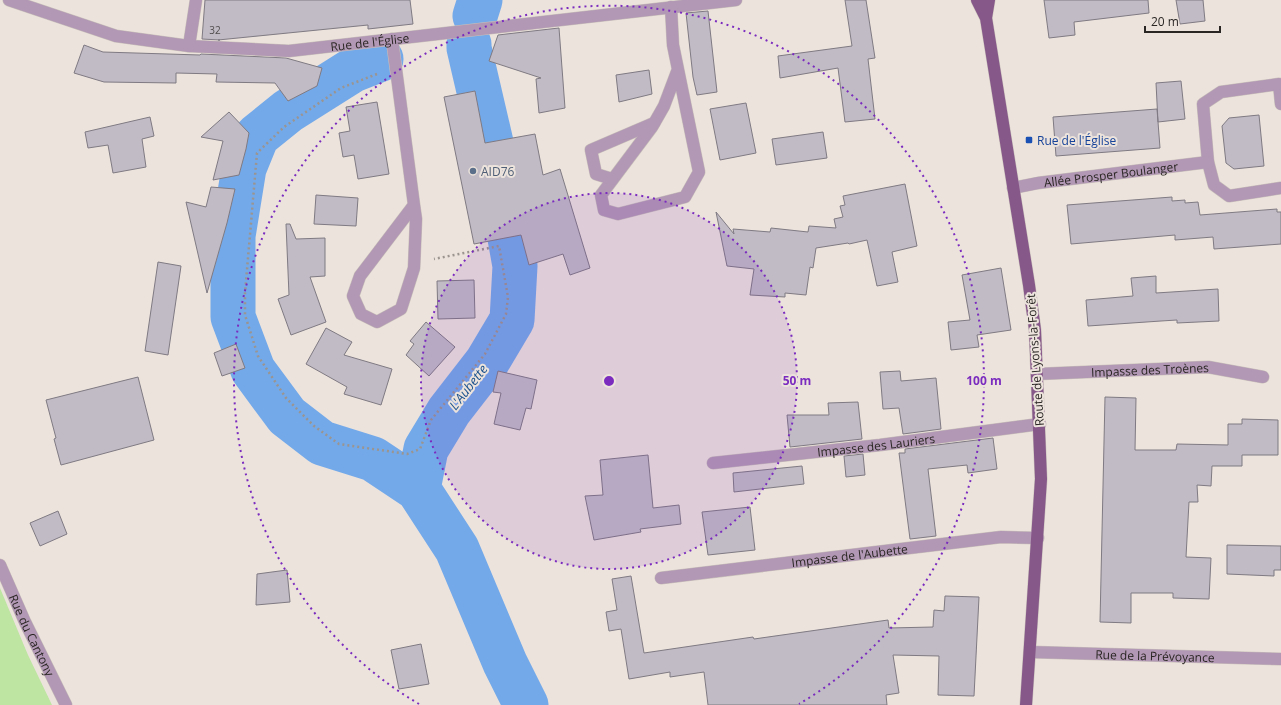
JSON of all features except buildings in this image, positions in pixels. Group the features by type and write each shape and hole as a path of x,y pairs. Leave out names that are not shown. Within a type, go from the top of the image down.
{"main road":[{"name":"Route de Lyons-la-Forêt","path":"977,0 986,18 1035,330 1040,424 1041,479 1026,705"},
{"name":"Route de Lyons-la-Forêt","path":"986,18 989,0"}],"street":[{"name":"Rue de l'Église","path":"10,0 116,36 189,46 289,51 736,0"},
{"path":"189,46 196,0"},
{"path":"671,7 673,45 678,69 699,172 685,197 618,214 604,210 601,195 654,123 664,106 678,69"},
{"path":"392,39 416,219 414,268 401,309 377,322 360,314 353,296 360,276 414,205"},
{"path":"1281,104 1278,84 1221,92 1203,104 1208,162 1214,185 1229,196 1281,188"},
{"path":"612,179 596,174 591,150 654,123"},
{"name":"Allée Prosper Boulanger","path":"1013,188 1038,183 1208,162"},
{"name":"Impasse des Troènes","path":"1037,374 1208,367 1263,377"},
{"name":"Impasse des Lauriers","path":"713,463 880,445 1040,424"},
{"name":"Impasse de l'Aubette","path":"661,578 1001,537 1038,538"},
{"name":"Rue du Cantony","path":"0,565 25,622 66,705"},
{"name":"Rue de la Prévoyance","path":"1030,652 1281,659"}],"green space":[{"path":"0,588 28,655 52,705 0,705"}],"waterway":[{"name":"L'Aubette","path":"475,16 480,0"},
{"name":"L'Aubette","path":"469,44 499,177 515,266 512,320 487,362 449,411 426,449 418,489 457,549 505,663 526,705"},
{"path":"381,59 353,70 288,111 257,136 244,168 233,236 233,317 253,370 287,416 322,443 373,459 418,489"}],"place":[{"name":"Rue de l'Église","path":"1029,140"},
{"name":"AID76","path":"473,171"}]}
